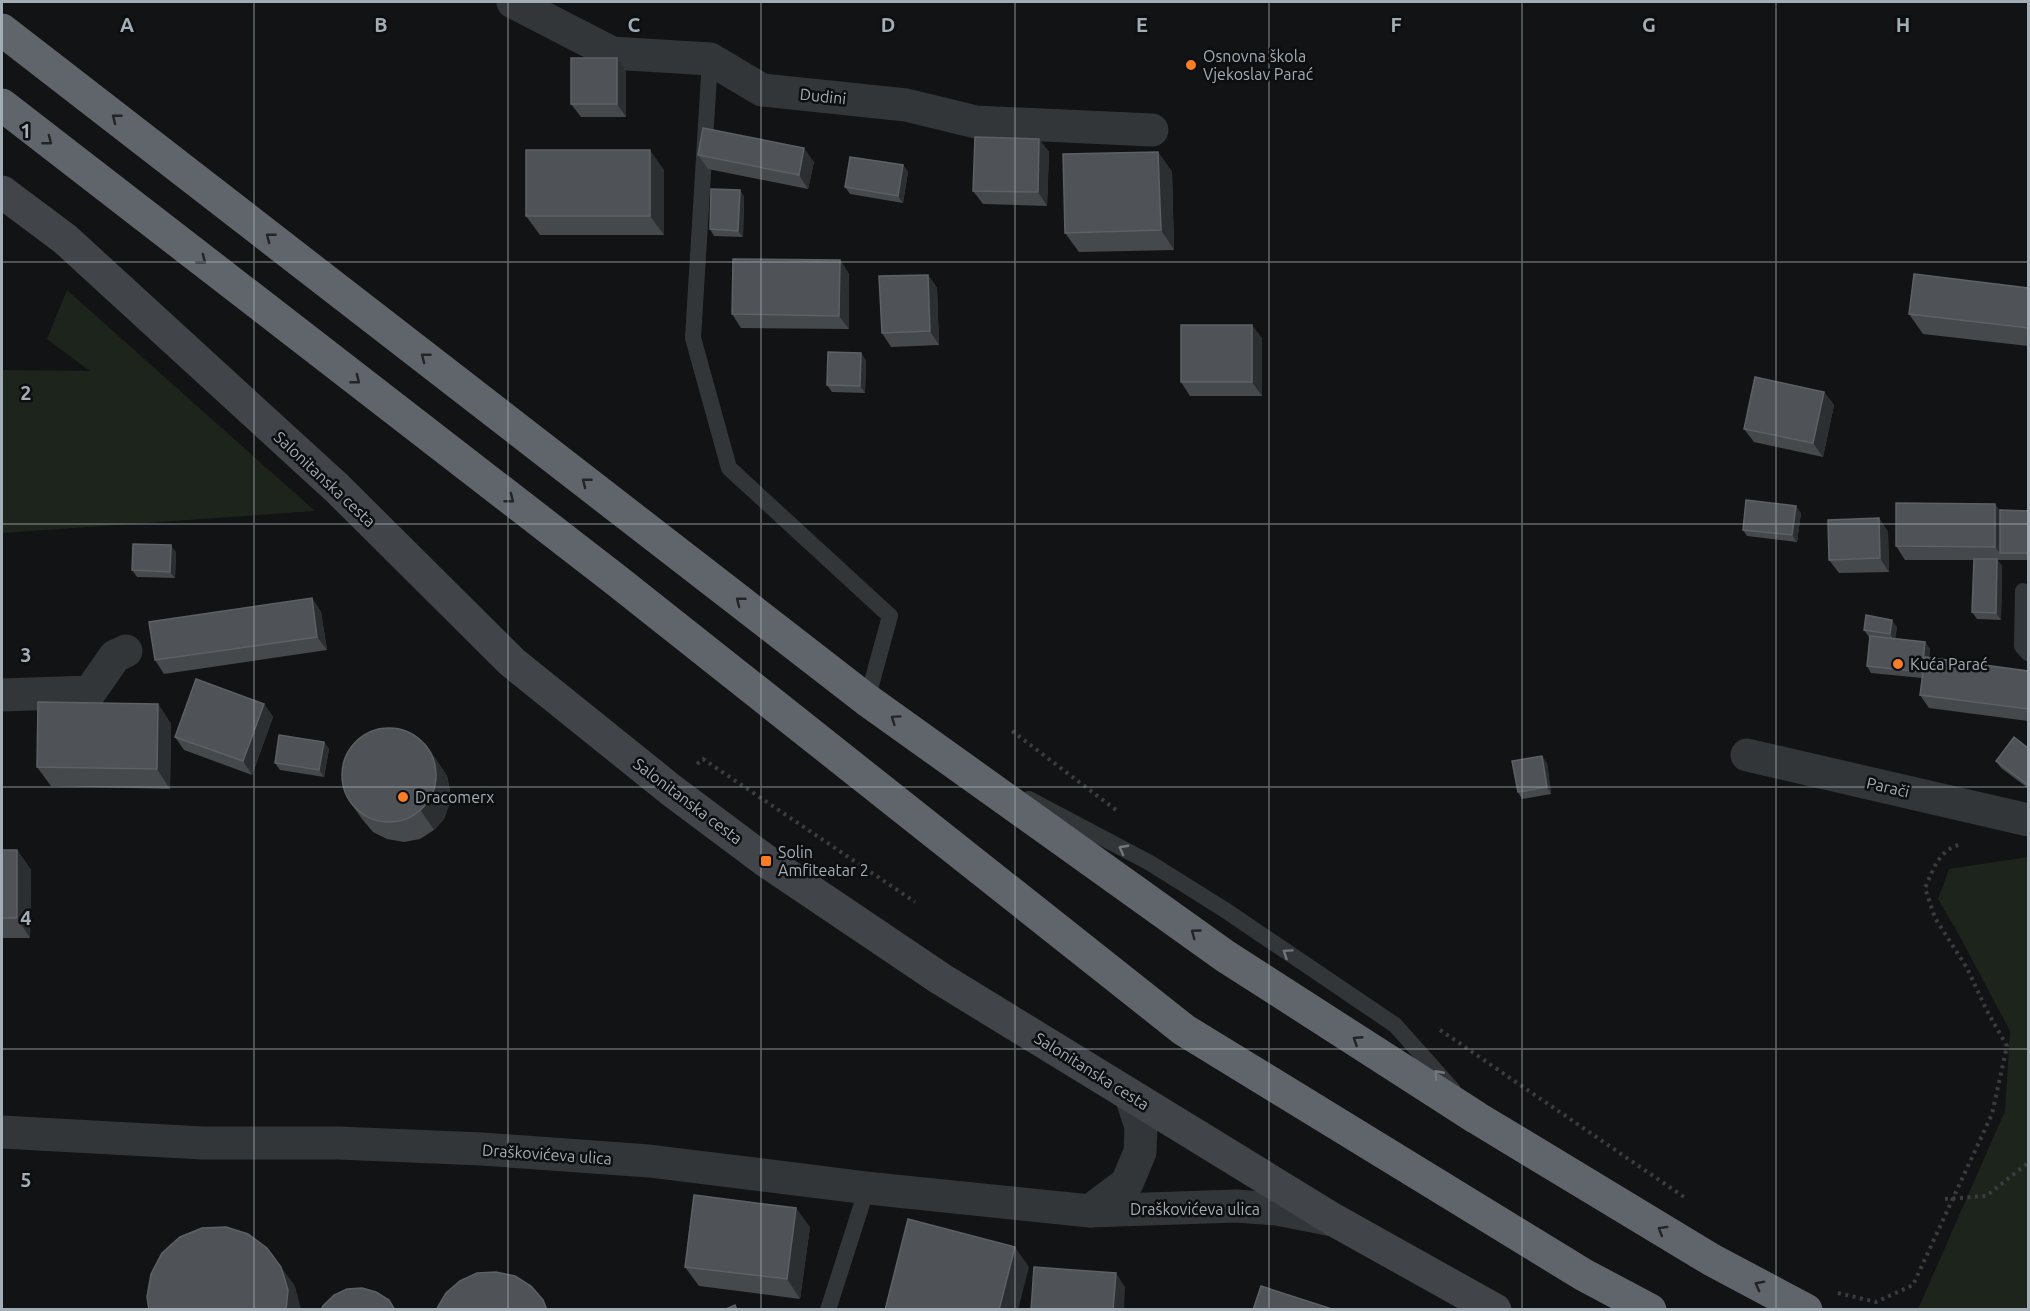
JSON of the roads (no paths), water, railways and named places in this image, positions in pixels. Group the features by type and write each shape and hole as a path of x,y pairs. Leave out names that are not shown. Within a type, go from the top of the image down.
{"highway":[{"path":"2,30 867,700 1226,956 1477,1118 1712,1260 1818,1299"},
{"path":"2,105 616,580 1184,1030 1584,1275 1650,1310"}],"main road":[{"name":"Salonitanska cesta","path":"2,192 65,239 337,488 512,662 671,790 766,861 941,979 1334,1220 1495,1310"}],"street":[{"name":"Dudini","path":"513,2 612,53 710,58 762,90 906,105 976,122 1152,130"},
{"path":"2,695 90,692 115,656 126,651"},
{"name":"Parači","path":"1747,755 2028,820"},
{"name":"Draškovićeva ulica","path":"1090,1211 1127,1183 1140,1152 1141,1127 1131,1096"},
{"name":"Draškovićeva ulica","path":"2,1132 203,1143 338,1143 482,1149 649,1161 867,1188 1090,1211 1236,1206 1277,1209 1334,1220"}],"lane":[{"path":"710,58 693,338 729,468 890,616 867,700"},
{"path":"2023,591 2022,646 2028,653"},
{"path":"827,1308 867,1188"}],"place":[{"name":"Osnovna škola Vjekoslav Parać","path":"1191,65"},
{"name":"Kuća Parać","path":"1898,664"},
{"name":"Dracomerx","path":"403,797"},
{"name":"Solin Amfiteatar 2","path":"766,861"}]}
